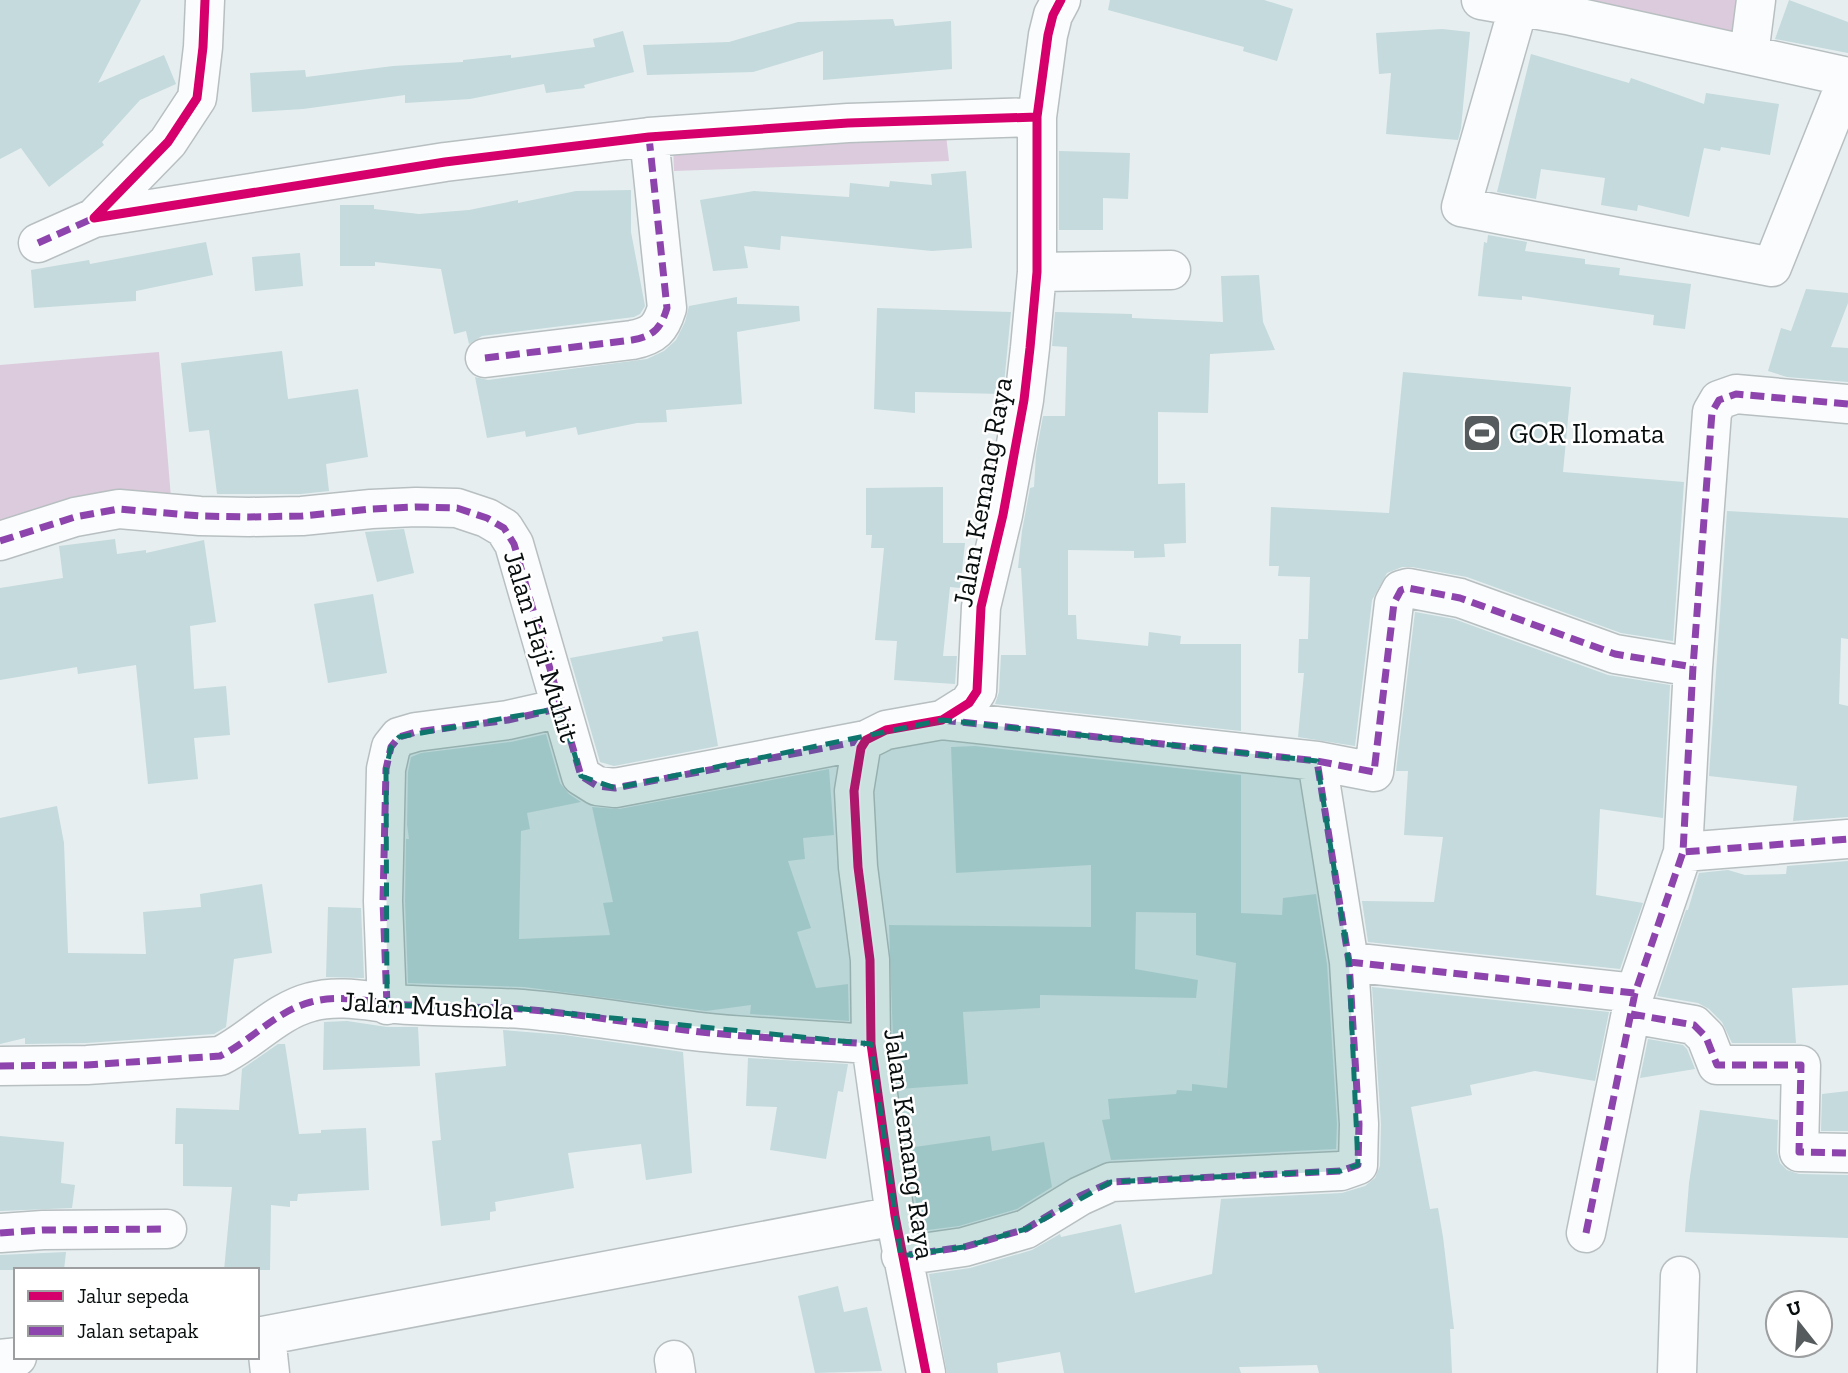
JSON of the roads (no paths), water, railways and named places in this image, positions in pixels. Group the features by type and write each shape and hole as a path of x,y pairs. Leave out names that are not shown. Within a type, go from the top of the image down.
{"street":[{"path":"94,218 167,142 197,98 204,47 205,0"},
{"name":"Jalan Kemang Raya","path":"926,1373 901,1256 871,1045 870,960 858,867 854,790 861,748 866,740 886,730 943,720 969,704 977,691 981,607 1003,515 1024,400 1037,272 1037,117 1048,34 1053,15 1061,0"},
{"path":"1481,0 1569,7 1749,55 1848,77 1772,267 1461,206 1519,5"},
{"path":"1749,55 1756,0"},
{"path":"38,243 94,218 445,162 649,137 848,123 1037,117"},
{"path":"485,358 647,338 656,332 667,307 649,137"},
{"path":"1037,272 1171,270"},
{"path":"1586,1233 1633,1004 1683,852 1693,667 1712,412 1719,400 1736,394 1848,404"},
{"name":"Jalan Haji Muhit","path":"0,541 75,517 119,509 249,517 302,516 371,509 457,508 487,518 504,528 514,544 582,776 597,786 614,788 866,740"},
{"path":"943,720 1317,761 1374,772 1394,603 1401,590 1408,588 1460,598 1615,654 1693,667"},
{"path":"387,1004 383,901 386,769 391,747 399,737 416,732 508,720 561,708"},
{"path":"901,1256 964,1247 1016,1233 1080,1196 1111,1182 1341,1171 1358,1165 1359,1124 1349,962 1317,761"},
{"path":"1683,852 1848,839"},
{"path":"1349,962 1633,1004 1694,1025 1706,1037 1717,1065 1801,1065 1800,1152 1848,1153"},
{"name":"Jalan Mushola","path":"0,1066 87,1065 220,1056 238,1047 274,1020 309,1002 328,999 523,1009 704,1032 871,1045"},
{"path":"270,1373 262,1336 895,1216"},
{"path":"0,1233 167,1229"},
{"path":"1677,1373 1680,1276"}],"place":[{"name":"GOR Ilomata","path":"1482,433"}]}
